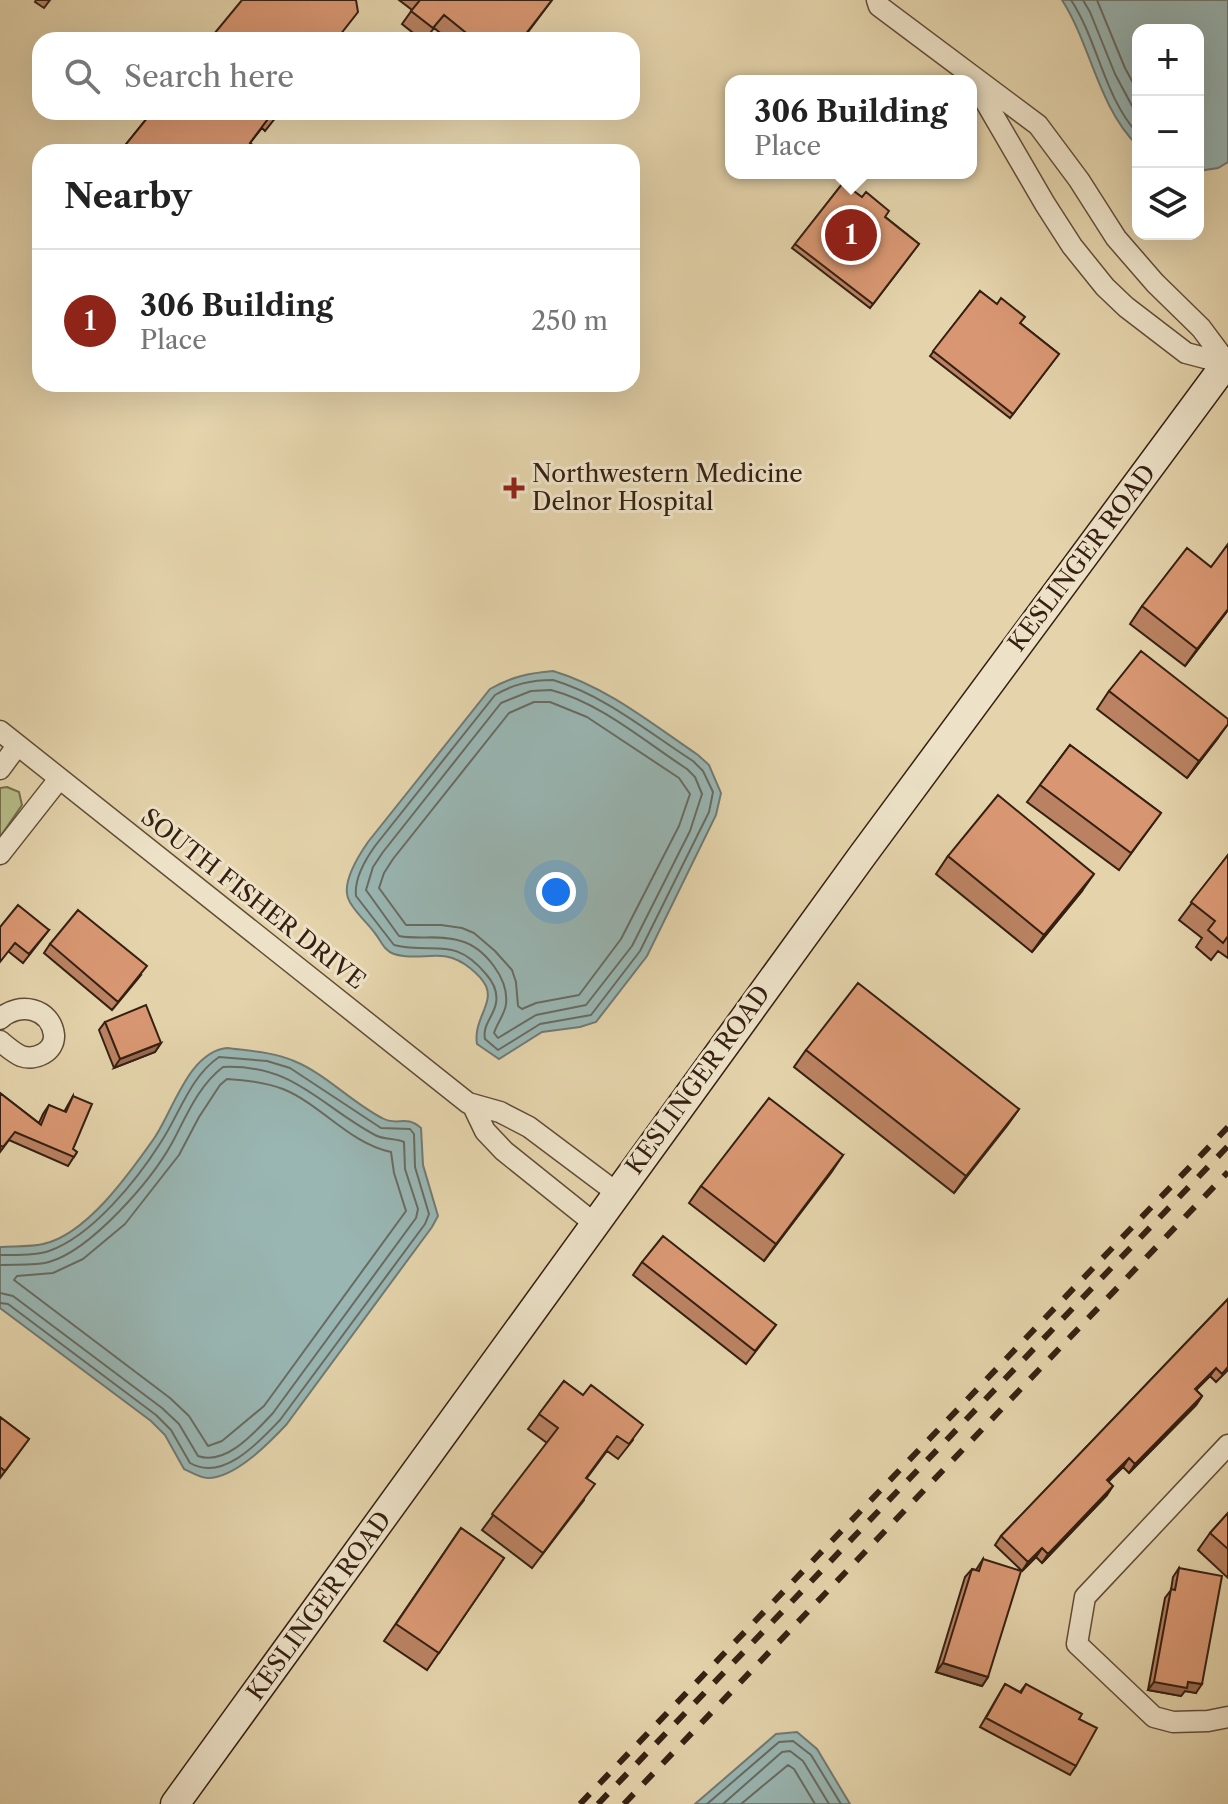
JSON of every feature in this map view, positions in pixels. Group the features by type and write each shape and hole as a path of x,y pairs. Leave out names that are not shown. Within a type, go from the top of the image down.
{"main road":[{"name":"KESLINGER ROAD","path":"175,1804 999,669 1228,363"}],"street":[{"path":"877,0 879,6 969,75"},
{"path":"977,81 1038,125 1079,180 1116,238 1155,283 1201,328 1228,363"},
{"path":"977,88 1072,246 1105,287 1186,353 1228,363"},
{"name":"SOUTH FISHER DRIVE","path":"0,731 470,1104 485,1131 504,1151 595,1224"},
{"path":"0,769 17,746"},
{"path":"0,854 59,779"},
{"path":"0,1019 17,1008 30,1008 50,1025 54,1035 47,1052 30,1057 23,1057 0,1041"},
{"name":"SOUTH FISHER DRIVE","path":"470,1104 500,1112 529,1127 617,1193"},
{"path":"1228,1445 1085,1597 1077,1644 1154,1717 1173,1722 1228,1717"}],"green space":[{"path":"7,787 19,792 22,805 0,837 0,788"}],"water":[{"path":"1062,0 1228,0 1228,162 1218,168 1204,170 1204,24 1132,24 1132,139 1104,95"},
{"path":"553,671 610,696 698,755 709,765 721,793 716,815 647,956 596,1022 542,1032 499,1059 477,1044 478,1027 488,993 481,979 470,968 450,957 414,957 390,952 353,907 348,898 347,884 352,868 368,842 490,689 520,676"},
{"path":"227,1048 294,1061 317,1073 382,1118 410,1122 421,1128 423,1165 438,1216 286,1425 240,1466 208,1478 184,1469 165,1435 151,1421 0,1308 0,1247 43,1244 75,1229 90,1216 119,1185 153,1140 192,1071 213,1052"},
{"path":"797,1732 817,1749 850,1804 695,1804 776,1734"}],"building":[{"path":"242,0 356,0 358,12 342,32 216,32"},
{"path":"420,0 552,0 527,32 465,32 444,15 433,28 411,11"},
{"path":"146,120 267,120 251,144 126,144"},
{"path":"843,183 862,197 866,192 889,211 885,217 919,244 873,304 795,244"},
{"path":"980,291 997,304 1001,298 1025,317 1020,323 1059,354 1013,414 933,351"},
{"path":"1228,544 1228,609 1197,649 1142,606 1187,548 1211,567"},
{"path":"1141,651 1228,719 1228,724 1199,761 1109,691"},
{"path":"1070,745 1161,813 1131,853 1040,785"},
{"path":"998,795 1094,874 1044,935 948,856"},
{"path":"1228,855 1228,936 1223,943 1208,930 1215,921 1191,902"},
{"path":"18,905 49,930 29,954 15,943 0,962 0,927"},
{"path":"78,910 147,966 118,1002 50,944"},
{"path":"858,983 1019,1109 966,1176 806,1050"},
{"path":"146,1005 161,1043 120,1059 105,1022"},
{"path":"0,1093 41,1125 49,1105 66,1112 73,1096 92,1104 73,1149 77,1152 74,1157 15,1132 3,1147 0,1145"},
{"path":"769,1098 843,1155 776,1244 701,1186"},
{"path":"663,1236 776,1325 755,1351 642,1262"},
{"path":"1228,1299 1228,1367 1222,1374 1216,1368 1195,1389 1202,1396 1135,1464 1129,1458 1107,1480 1113,1486 1048,1554 1042,1548 1028,1562 1001,1536"},
{"path":"564,1381 583,1395 591,1385 643,1425 629,1444 617,1436 586,1478 595,1484 543,1553 492,1514 558,1428 539,1414"},
{"path":"0,1417 29,1439 5,1471 0,1467"},
{"path":"1228,1513 1228,1549 1210,1533"},
{"path":"461,1528 504,1558 439,1653 396,1624"},
{"path":"983,1559 1021,1571 988,1677 943,1663 972,1569 979,1571"},
{"path":"1179,1568 1222,1576 1202,1684 1188,1682 1187,1688 1154,1682 1171,1589 1175,1590"},
{"path":"1005,1684 1021,1693 1026,1684 1082,1714 1079,1719 1097,1728 1076,1766 986,1718"}],"railway":[{"path":"580,1804 1228,1127"},
{"path":"598,1804 1228,1146"},
{"path":"624,1804 1228,1172"}],"place":[{"name":"306 Building","path":"851,235"},
{"name":"Northwestern Medicine Delnor Hospital","path":"514,488"}]}
